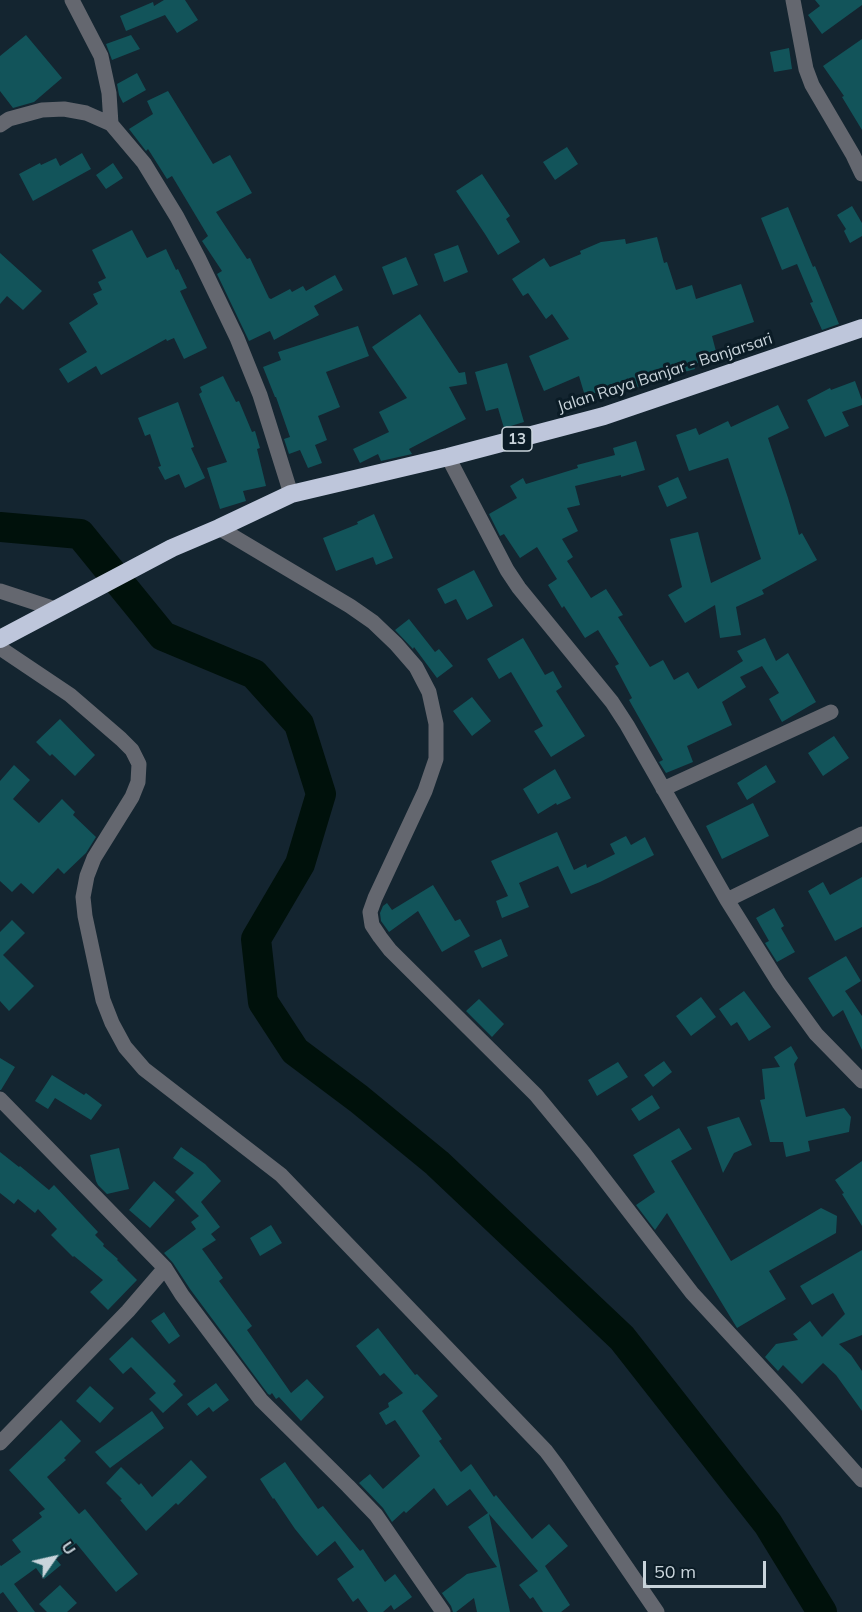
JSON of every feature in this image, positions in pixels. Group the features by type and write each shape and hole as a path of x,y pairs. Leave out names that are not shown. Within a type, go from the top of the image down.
{"highway":[{"name":"Jalan Raya Banjar - Banjarsari","path":"55,609 172,548 291,494 448,457 604,416 862,328"},
{"name":"13","path":"0,639 55,609"}],"street":[{"path":"72,0 101,56 110,93 111,124"},
{"path":"793,0 806,69 812,85 862,174"},
{"path":"3,117 42,110 64,109 86,113 111,124 144,163 177,217 237,338 260,395 291,494"},
{"path":"448,457 507,570 519,588 612,702 779,983 816,1034 862,1081"},
{"path":"219,528 351,606 373,622 416,667 429,692 436,724 436,759 425,791 370,912 372,925 380,938 536,1095 579,1146 692,1293 862,1480"},
{"path":"0,591 55,609"},
{"path":"0,648 70,695 132,750 139,764 138,782 132,797 94,858 87,876 83,897 103,1000 125,1047 144,1069 281,1175 546,1451 657,1612"},
{"path":"663,789 831,711"},
{"path":"728,900 862,834"},
{"path":"0,1098 165,1269 261,1400 376,1515 442,1612"},
{"path":"0,1443 121,1319 165,1269"}],"building":[{"path":"164,0 185,0 198,20 177,33 165,15 126,31 120,16 153,2 154,6"},
{"path":"815,0 862,0 862,5 822,34 808,15 820,6"},
{"path":"26,35 62,78 34,102 13,108 0,91 0,56"},
{"path":"131,35 140,49 112,60 106,44"},
{"path":"862,39 862,130 842,97 844,96 823,66"},
{"path":"789,48 792,69 774,72 770,52"},
{"path":"137,73 146,90 123,103 117,84"},
{"path":"168,91 213,164 230,155 252,193 216,212 247,259 250,258 269,298 290,289 292,292 303,286 306,291 335,275 343,290 314,306 319,315 274,340 270,331 249,341 217,274 222,271 202,241 208,236 172,176 167,179 148,149 146,151 129,129 153,114 147,101"},
{"path":"567,147 578,164 555,180 543,162"},
{"path":"82,153 91,169 33,201 19,174 56,158 60,166"},
{"path":"113,163 123,178 106,189 96,175"},
{"path":"482,174 510,216 506,219 520,242 498,255 456,191"},
{"path":"852,206 862,223 862,236 850,243 844,231 846,229 837,215"},
{"path":"788,207 839,324 822,330 797,264 782,270 761,218"},
{"path":"132,230 147,258 166,249 187,288 180,291 207,348 184,359 174,338 167,341 166,339 101,375 96,366 68,383 59,369 87,352 69,323 98,304 93,294 102,290 98,282 106,278 92,250"},
{"path":"657,237 664,263 667,262 676,290 692,285 696,299 741,284 754,322 712,336 718,359 694,364 695,369 627,390 625,384 585,396 579,376 544,391 529,356 569,339 552,314 546,319 528,293 523,296 512,279 544,258 550,267 581,254 580,251 601,242 625,239 626,244"},
{"path":"458,245 468,272 444,282 434,254"},
{"path":"0,253 42,291 23,310 7,296 0,304"},
{"path":"406,257 418,285 393,295 382,267"},
{"path":"420,314 459,373 465,372 467,384 449,387 466,419 409,449 412,454 381,461 378,454 360,463 353,449 389,432 379,412 407,398 372,347"},
{"path":"358,326 369,356 326,372 340,407 318,416 327,440 315,445 322,463 308,468 300,450 289,454 284,439 290,437 263,367 281,360 278,352"},
{"path":"507,363 524,422 504,428 498,408 486,411 475,372"},
{"path":"223,376 236,402 239,401 252,432 255,431 266,486 243,491 246,501 220,509 207,468 227,462 199,394 202,392 200,387"},
{"path":"855,381 862,405 842,412 849,426 825,437 807,400 830,388 831,390"},
{"path":"178,402 194,447 191,448 205,478 185,488 179,474 165,480 158,467 161,466 150,434 145,436 138,418"},
{"path":"778,405 789,428 768,438 799,535 802,533 817,560 762,590 764,594 736,607 741,635 720,638 715,605 685,623 668,595 682,587 670,539 698,532 711,583 761,559 728,458 689,471 676,435 696,428 699,435 728,421 731,427"},
{"path":"636,441 645,470 575,486 580,505 567,508 578,531 562,539 573,557 567,561 591,598 606,589 623,615 618,617 650,667 663,660 674,680 688,672 698,689 743,661 737,651 765,638 776,661 788,653 816,702 782,722 769,699 779,693 762,666 740,677 746,687 722,702 732,725 687,746 693,762 666,773 659,762 663,760 629,700 632,698 615,666 619,664 598,630 585,638 548,585 557,579 537,547 520,558 504,534 500,536 489,514 517,498 510,486 523,478 526,484 578,468 577,465 615,455 613,448"},
{"path":"678,477 687,498 667,507 658,486"},
{"path":"374,514 393,558 376,565 373,557 336,571 323,538 358,524 357,522"},
{"path":"474,570 493,606 467,620 456,599 445,604 437,589"},
{"path":"409,619 435,652 439,649 453,666 437,678 414,647 413,649 395,630"},
{"path":"523,638 545,675 553,671 562,687 556,691 585,736 551,757 534,731 543,726 511,672 499,679 487,659"},
{"path":"472,697 491,721 472,736 453,711"},
{"path":"60,719 95,755 75,776 36,742"},
{"path":"834,736 849,758 823,776 808,753"},
{"path":"14,765 30,780 13,799 39,823 62,799 75,812 73,815 96,837 86,853 64,874 58,868 33,894 21,883 12,892 0,881 0,781"},
{"path":"766,765 776,782 747,800 737,783"},
{"path":"555,769 571,798 557,805 556,803 538,814 523,789"},
{"path":"753,803 769,836 722,859 706,826"},
{"path":"557,832 574,870 586,864 587,868 615,854 610,844 626,836 631,845 645,837 654,855 571,894 558,866 519,883 529,907 502,918 496,901 508,896 491,861"},
{"path":"862,877 862,927 835,941 808,891 823,882 830,895"},
{"path":"433,885 455,921 460,919 470,936 442,952 418,911 389,932 381,921 380,913 387,903 392,910"},
{"path":"774,908 784,926 781,928 795,952 777,962 765,943 769,941 756,918"},
{"path":"12,920 25,933 3,955 34,986 9,1011 0,1001 0,932"},
{"path":"501,939 508,956 482,968 474,951"},
{"path":"846,956 861,981 845,991 862,1016 862,1050 843,1010 833,1017 808,978"},
{"path":"744,991 771,1027 749,1041 737,1022 731,1026 719,1009"},
{"path":"701,997 716,1017 691,1036 676,1016"},
{"path":"479,999 504,1024 492,1037 466,1011"},
{"path":"791,1046 798,1058 794,1064 806,1117 844,1108 851,1117 849,1132 808,1141 810,1151 786,1157 783,1142 770,1142 760,1100 765,1099 762,1069 780,1067 774,1057"},
{"path":"0,1058 15,1067 1,1090 0,1090"},
{"path":"664,1061 672,1072 653,1087 644,1075"},
{"path":"618,1062 628,1077 597,1096 588,1080"},
{"path":"52,1075 84,1095 86,1093 102,1105 91,1120 55,1098 48,1109 35,1101"},
{"path":"652,1095 660,1108 639,1121 631,1109"},
{"path":"739,1117 752,1145 734,1153 723,1173 707,1127"},
{"path":"679,1128 692,1149 671,1161 731,1261 821,1208 837,1216 836,1233 769,1271 786,1299 737,1328 667,1213 655,1230 636,1205 655,1192 633,1155"},
{"path":"181,1147 205,1164 221,1181 201,1202 220,1227 211,1234 216,1240 202,1249 223,1278 219,1281 252,1326 247,1330 291,1393 307,1379 324,1397 301,1421 279,1397 276,1399 272,1393 268,1394 164,1253 196,1229 191,1222 199,1216 175,1192 194,1173 173,1158"},
{"path":"119,1148 129,1189 107,1194 96,1181 90,1155"},
{"path":"0,1152 49,1190 54,1185 98,1232 95,1235 104,1244 103,1246 137,1280 108,1310 90,1292 103,1280 73,1257 51,1235 57,1229 38,1209 35,1213 18,1199 14,1204 0,1193"},
{"path":"862,1161 862,1226 835,1180"},
{"path":"154,1181 175,1200 150,1228 129,1210"},
{"path":"271,1225 282,1243 260,1256 250,1238"},
{"path":"862,1250 862,1335 839,1344 851,1355 862,1371 862,1411 836,1375 823,1363 802,1384 783,1365 778,1371 765,1357 776,1344 798,1340 793,1334 810,1321 822,1337 845,1314 833,1293 812,1305 800,1286"},
{"path":"164,1312 180,1336 169,1344 151,1321"},
{"path":"378,1328 415,1375 417,1374 438,1396 422,1411 442,1439 439,1441 461,1472 471,1464 494,1497 496,1495 532,1539 549,1524 568,1546 545,1566 570,1605 561,1612 543,1612 533,1597 530,1599 519,1585 538,1571 489,1514 510,1612 477,1612 474,1598 453,1612 439,1589 442,1593 467,1574 497,1567 468,1527 488,1513 470,1489 447,1506 434,1488 406,1513 404,1511 392,1522 383,1508 359,1483 370,1474 383,1489 420,1456 395,1420 386,1425 379,1413 389,1407 388,1403 403,1393 384,1373 380,1376 356,1346"},
{"path":"132,1337 176,1381 173,1384 183,1395 163,1413 149,1399 156,1393 131,1367 123,1374 109,1359"},
{"path":"216,1383 229,1400 213,1412 209,1407 197,1416 187,1404"},
{"path":"90,1386 114,1408 100,1423 76,1401"},
{"path":"152,1411 164,1428 110,1468 95,1452"},
{"path":"61,1420 81,1441 64,1458 66,1460 47,1477 79,1514 85,1509 138,1574 116,1592 76,1543 56,1559 61,1565 44,1579 36,1568 14,1584 35,1612 18,1612 3,1592 0,1594 0,1565 21,1552 12,1540 42,1517 39,1513 45,1509 9,1470"},
{"path":"191,1460 207,1477 146,1531 120,1500 122,1499 106,1483 121,1467 139,1485 141,1483 152,1497"},
{"path":"285,1462 318,1509 323,1506 360,1551 363,1549 385,1582 395,1574 412,1597 394,1610 391,1605 383,1612 368,1612 358,1598 353,1602 337,1579 354,1567 335,1541 317,1556 260,1479"},
{"path":"60,1585 77,1603 67,1612 47,1612 39,1604"}],"waterway":[{"path":"0,527 80,534 163,636 254,674 299,724 321,794 300,864 256,939 263,1002 295,1051 359,1099 437,1163 622,1338 768,1524 822,1612"}]}
